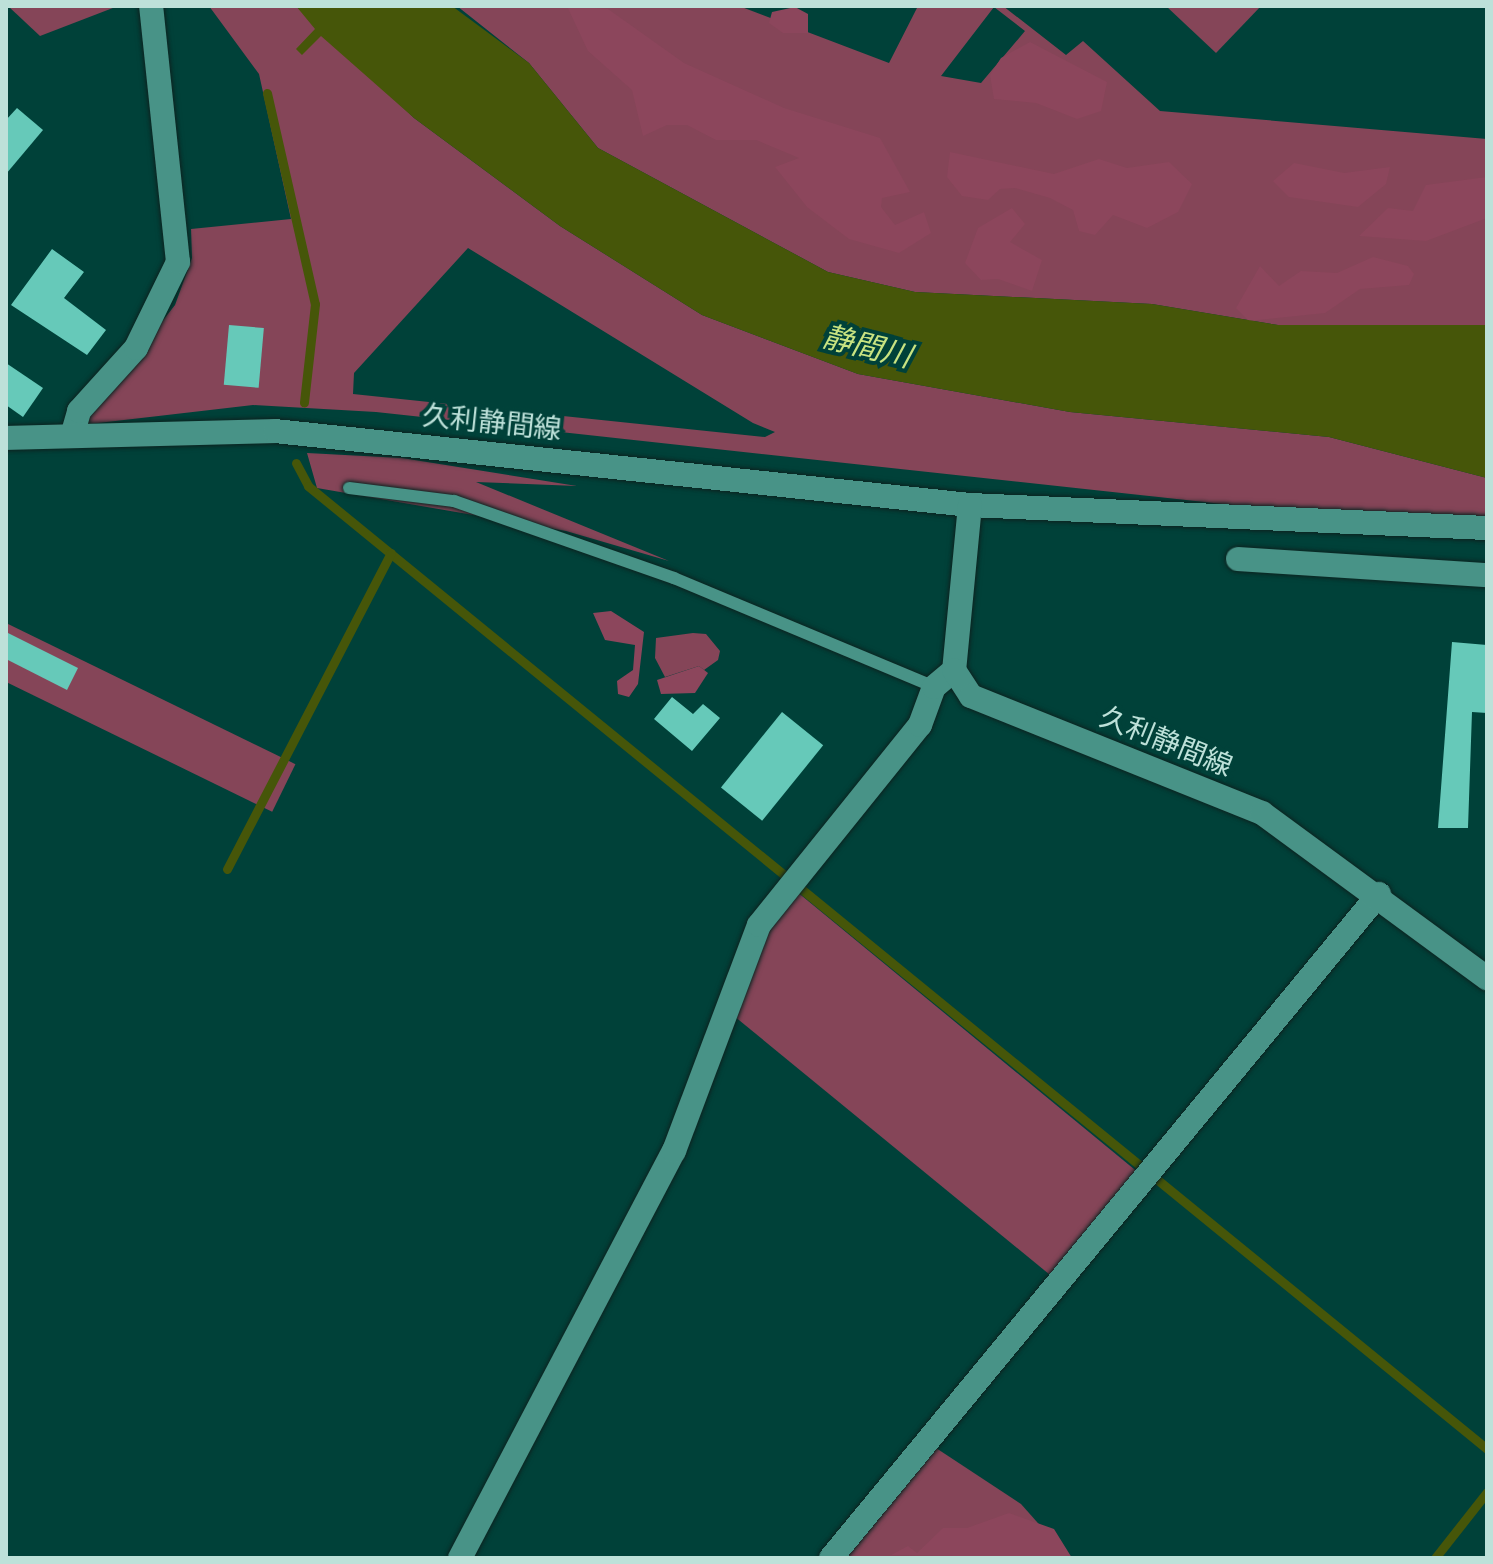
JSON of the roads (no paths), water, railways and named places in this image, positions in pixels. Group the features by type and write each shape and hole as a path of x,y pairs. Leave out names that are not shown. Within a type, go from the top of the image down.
{"street":[{"path":"72,436 79,411 151,323 178,262 151,6"},
{"name":"久利静間線","path":"6,438 275,431 970,505 1487,528"},
{"path":"460,1558 674,1151 759,925 920,725 934,687 954,670 970,505"},
{"path":"1238,559 1487,575"},
{"name":"久利静間線","path":"954,670 971,696 1262,813 1379,894 1487,978"},
{"path":"831,1558 1379,894"}],"lane":[{"path":"349,488 454,501 674,578 934,687"}],"water":[{"name":"静間川","path":"296,6 452,6 529,63 598,148 828,272 915,292 1152,304 1278,325 1487,325 1487,478 1329,437 1070,412 858,374 702,315 560,226 414,118 321,36 302,55 296,49 315,29"}],"waterway":[{"path":"267,93 315,304 304,402"},
{"path":"296,463 308,486 1487,1449"},
{"path":"227,869 391,553"},
{"path":"1435,1558 1487,1492"}]}
